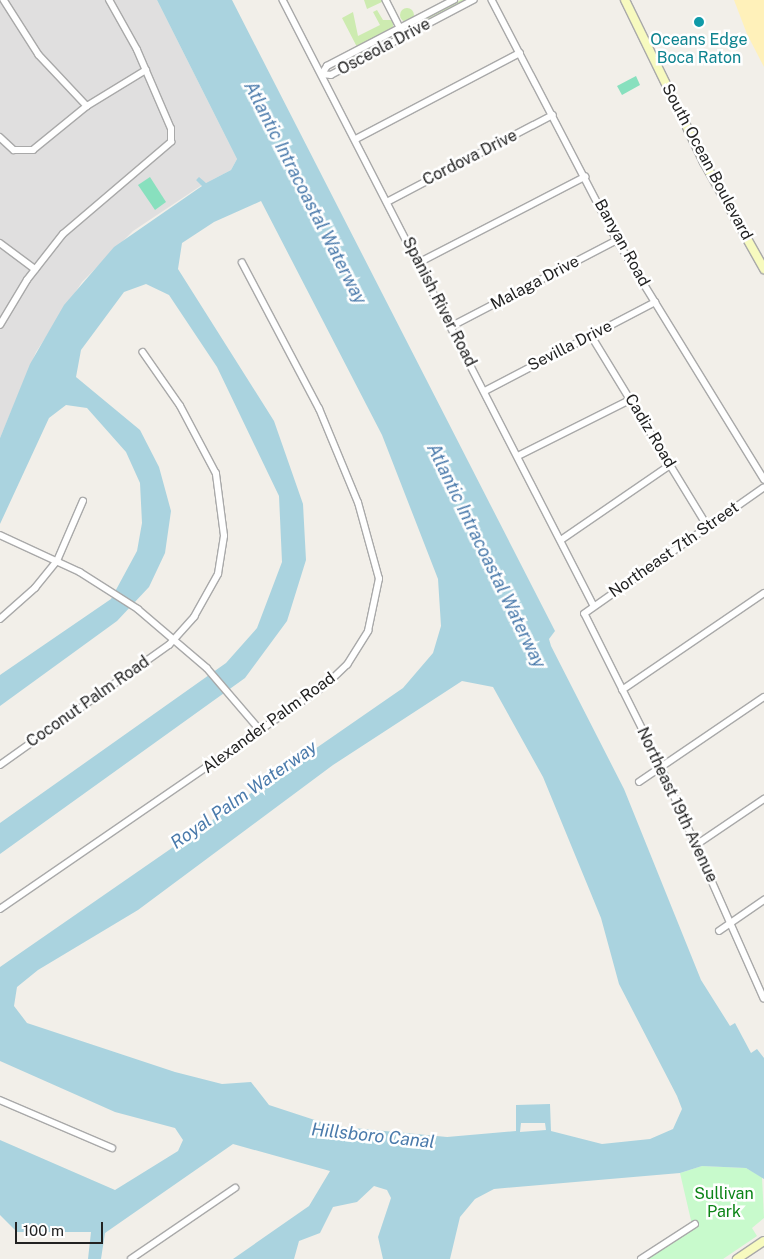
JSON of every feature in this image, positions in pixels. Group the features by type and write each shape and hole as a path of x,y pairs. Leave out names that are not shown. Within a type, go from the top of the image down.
{"main road":[{"name":"South Ocean Boulevard","path":"625,0 704,162 764,269"},
{"path":"737,1259 763,1242"}],"street":[{"path":"4,0 39,55 87,106"},
{"path":"0,325 35,269 98,200 170,143 171,129 146,70 109,0"},
{"name":"Spanish River Road","path":"283,0 420,262 594,606"},
{"path":"386,0 405,36"},
{"name":"Osceola Drive","path":"454,0 327,66 322,74 331,76 473,0"},
{"name":"Banyan Road","path":"492,0 618,240 764,479"},
{"path":"356,140 520,53"},
{"path":"0,137 14,150 33,150 87,106 146,70"},
{"name":"Cordova Drive","path":"387,202 553,115"},
{"path":"420,262 585,177"},
{"name":"Malaga Drive","path":"452,326 618,240"},
{"path":"0,243 35,269"},
{"name":"Alexander Palm Road","path":"0,909 261,731 347,666 368,631 379,579 358,502 333,440 242,263"},
{"name":"Sevilla Drive","path":"485,391 655,302"},
{"name":"Cadiz Road","path":"591,335 708,526"},
{"name":"Coconut Palm Road","path":"0,764 175,638 204,603 218,574 223,509 216,474 192,427 143,353"},
{"path":"518,456 630,400"},
{"path":"561,540 670,465"},
{"name":"Northeast 7th Street","path":"585,614 764,488"},
{"path":"0,619 36,588 57,561 83,500"},
{"path":"2,536 57,561 107,588 138,608 175,638 207,668 261,731"},
{"path":"622,690 764,593"},
{"name":"Northeast 19th Avenue","path":"585,614 662,766 764,998"},
{"path":"639,782 764,696"},
{"path":"696,845 764,799"},
{"path":"719,931 764,900"},
{"path":"0,1100 112,1148"},
{"path":"131,1259 235,1188"},
{"path":"641,1259 695,1224"}],"shaded area":[{"path":"0,0 157,0 237,159 231,170 206,183 196,179 202,185 133,231 82,282 36,352 0,438"}],"green space":[{"path":"364,0 383,0 384,1 367,9"},
{"path":"461,0 466,0 411,27 412,26"},
{"path":"407,8 412,10 414,15 412,20 407,22 402,20 400,15 402,10"},
{"path":"377,10 383,20 393,20 393,27 357,47 342,18 353,12 358,36 380,25 373,12"},
{"path":"396,34 368,52 332,68 363,52"},
{"path":"636,76 640,85 622,95 617,86"},
{"path":"150,177 166,202 155,210 138,185"},
{"name":"Sullivan Park","path":"702,1166 746,1168 762,1177 764,1218 752,1228 757,1236 723,1259 648,1259 693,1229 680,1173"}],"sand":[{"path":"734,0 764,0 764,67 747,34"}],"water":[{"path":"157,0 232,0 555,631 549,639 551,646 624,789 701,980 730,1026 735,1023 751,1053 757,1049 764,1058 764,1179 746,1168 702,1166 680,1173 494,1189 475,1199 460,1217 450,1259 383,1259 378,1237 391,1198 387,1190 374,1186 357,1202 333,1207 320,1233 299,1241 294,1259 233,1259 309,1206 330,1171 233,1144 105,1233 101,1259 88,1259 91,1232 17,1232 0,1215 0,1140 115,1190 178,1151 183,1140 175,1128 115,1112 0,1061 0,967 403,688 433,653 441,626 438,579 382,435 261,201 214,222 182,243 178,269 274,421 303,504 306,560 287,621 245,678 0,854 0,823 226,663 257,628 282,562 279,496 217,367 169,295 146,284 124,292 81,350 76,377 140,430 159,467 171,511 165,553 149,587 117,621 0,706 0,675 111,599 137,551 142,523 140,483 126,452 87,408 66,405 49,418 0,524 0,438 30,364 64,305 114,247 202,186 196,180 199,177 206,183 231,170 237,159","holes":["462,681 493,687 543,777 601,918 619,984 682,1109 673,1129 650,1139 602,1144 551,1131 550,1104 516,1105 516,1131 447,1137 333,1126 269,1105 251,1082 222,1084 175,1072 27,1023 14,1006 17,987 38,970 138,910 333,765","521,1123 545,1123 546,1130 520,1132"]}],"place":[{"name":"Oceans Edge Boca Raton","path":"699,22"}],"water label":[{"name":"Atlantic Intracoastal Waterway","path":"305,193"},
{"name":"Atlantic Intracoastal Waterway","path":"486,556"},
{"name":"Royal Palm Waterway","path":"244,795"},
{"name":"Hillsboro Canal","path":"373,1136"}]}
